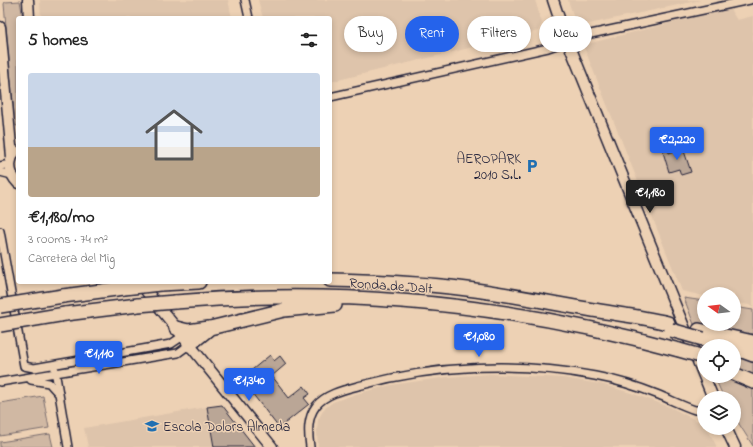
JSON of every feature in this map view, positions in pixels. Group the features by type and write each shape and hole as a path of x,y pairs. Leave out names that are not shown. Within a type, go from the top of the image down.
{"highway":[{"path":"332,274 393,282"},
{"name":"Ronda de Dalt","path":"332,280 393,282 496,293 594,310 701,335"},
{"path":"0,306 63,296 160,284"},
{"name":"Ronda de Dalt","path":"0,325 66,314 138,305 225,298 305,297 394,300 470,308 562,323 629,336 680,352 697,356"},
{"path":"183,336 284,310 320,306 470,308"},
{"path":"183,336 188,331 210,328"},
{"path":"701,335 718,334 753,341"},
{"path":"701,335 710,339"},
{"path":"741,351 753,355"},
{"path":"680,352 697,359"},
{"path":"741,368 753,372"},
{"path":"741,377 753,382"}],"street":[{"path":"28,0 29,16"},
{"path":"245,0 249,16"},
{"path":"553,0 559,16"},
{"path":"592,34 750,0"},
{"path":"0,27 14,156 15,179 0,172"},
{"path":"332,97 539,50"},
{"path":"573,52 697,359"},
{"path":"0,166 14,156"},
{"path":"0,231 24,366 22,374 9,380"},
{"path":"141,284 270,446"},
{"path":"24,366 34,368 171,344 183,336"},
{"path":"0,382 178,353 183,336"},
{"path":"54,364 68,447"},
{"path":"310,447 309,423 312,413 316,406 327,397 350,388 389,378 448,370 512,368 558,370 583,374 639,388 690,408 697,409"},
{"path":"21,378 47,382 59,394"},
{"path":"729,435 735,447"}],"shaded area":[{"path":"40,0 228,0 232,16 41,16"},
{"path":"258,0 535,0 540,16 538,31 531,33 531,16 467,16 467,48 459,50 459,16 405,16 405,52 452,52 332,82 332,16 262,16"},
{"path":"568,0 701,0 592,23 592,16 573,16"},
{"path":"20,1 23,16 16,16 16,126 4,4 5,2"},
{"path":"729,8 737,20 753,16 753,306 741,303 741,287 697,287 697,294 682,291 586,52 592,52 592,43"},
{"path":"684,298 697,300 697,331 741,331 741,308 753,310 753,446 741,427 741,391 721,391 717,383 741,383 741,339 699,339"},
{"path":"490,374 563,378 601,384 670,407 697,421 697,435 711,435 717,447 318,447 318,420 324,409 333,402 356,394 391,385 448,377"},
{"path":"43,396 49,428 0,436 0,403"},
{"name":"Escola Dolors Almeda","path":"207,407 214,447 88,447 84,428"},
{"path":"50,434 53,447 0,447 0,442"}],"building":[{"path":"683,148 691,172 681,175 679,169 669,172 663,152 668,149 669,153"},
{"path":"270,355 274,361 280,356 286,364 272,376 289,398 304,386 310,394 304,398 309,404 279,428 241,379"},
{"path":"222,405 255,447 214,447 207,407"}],"place":[{"name":"AEROPARK 2010 S.L.","path":"532,166"},
{"name":"Escola Dolors Almeda","path":"152,426"}]}
